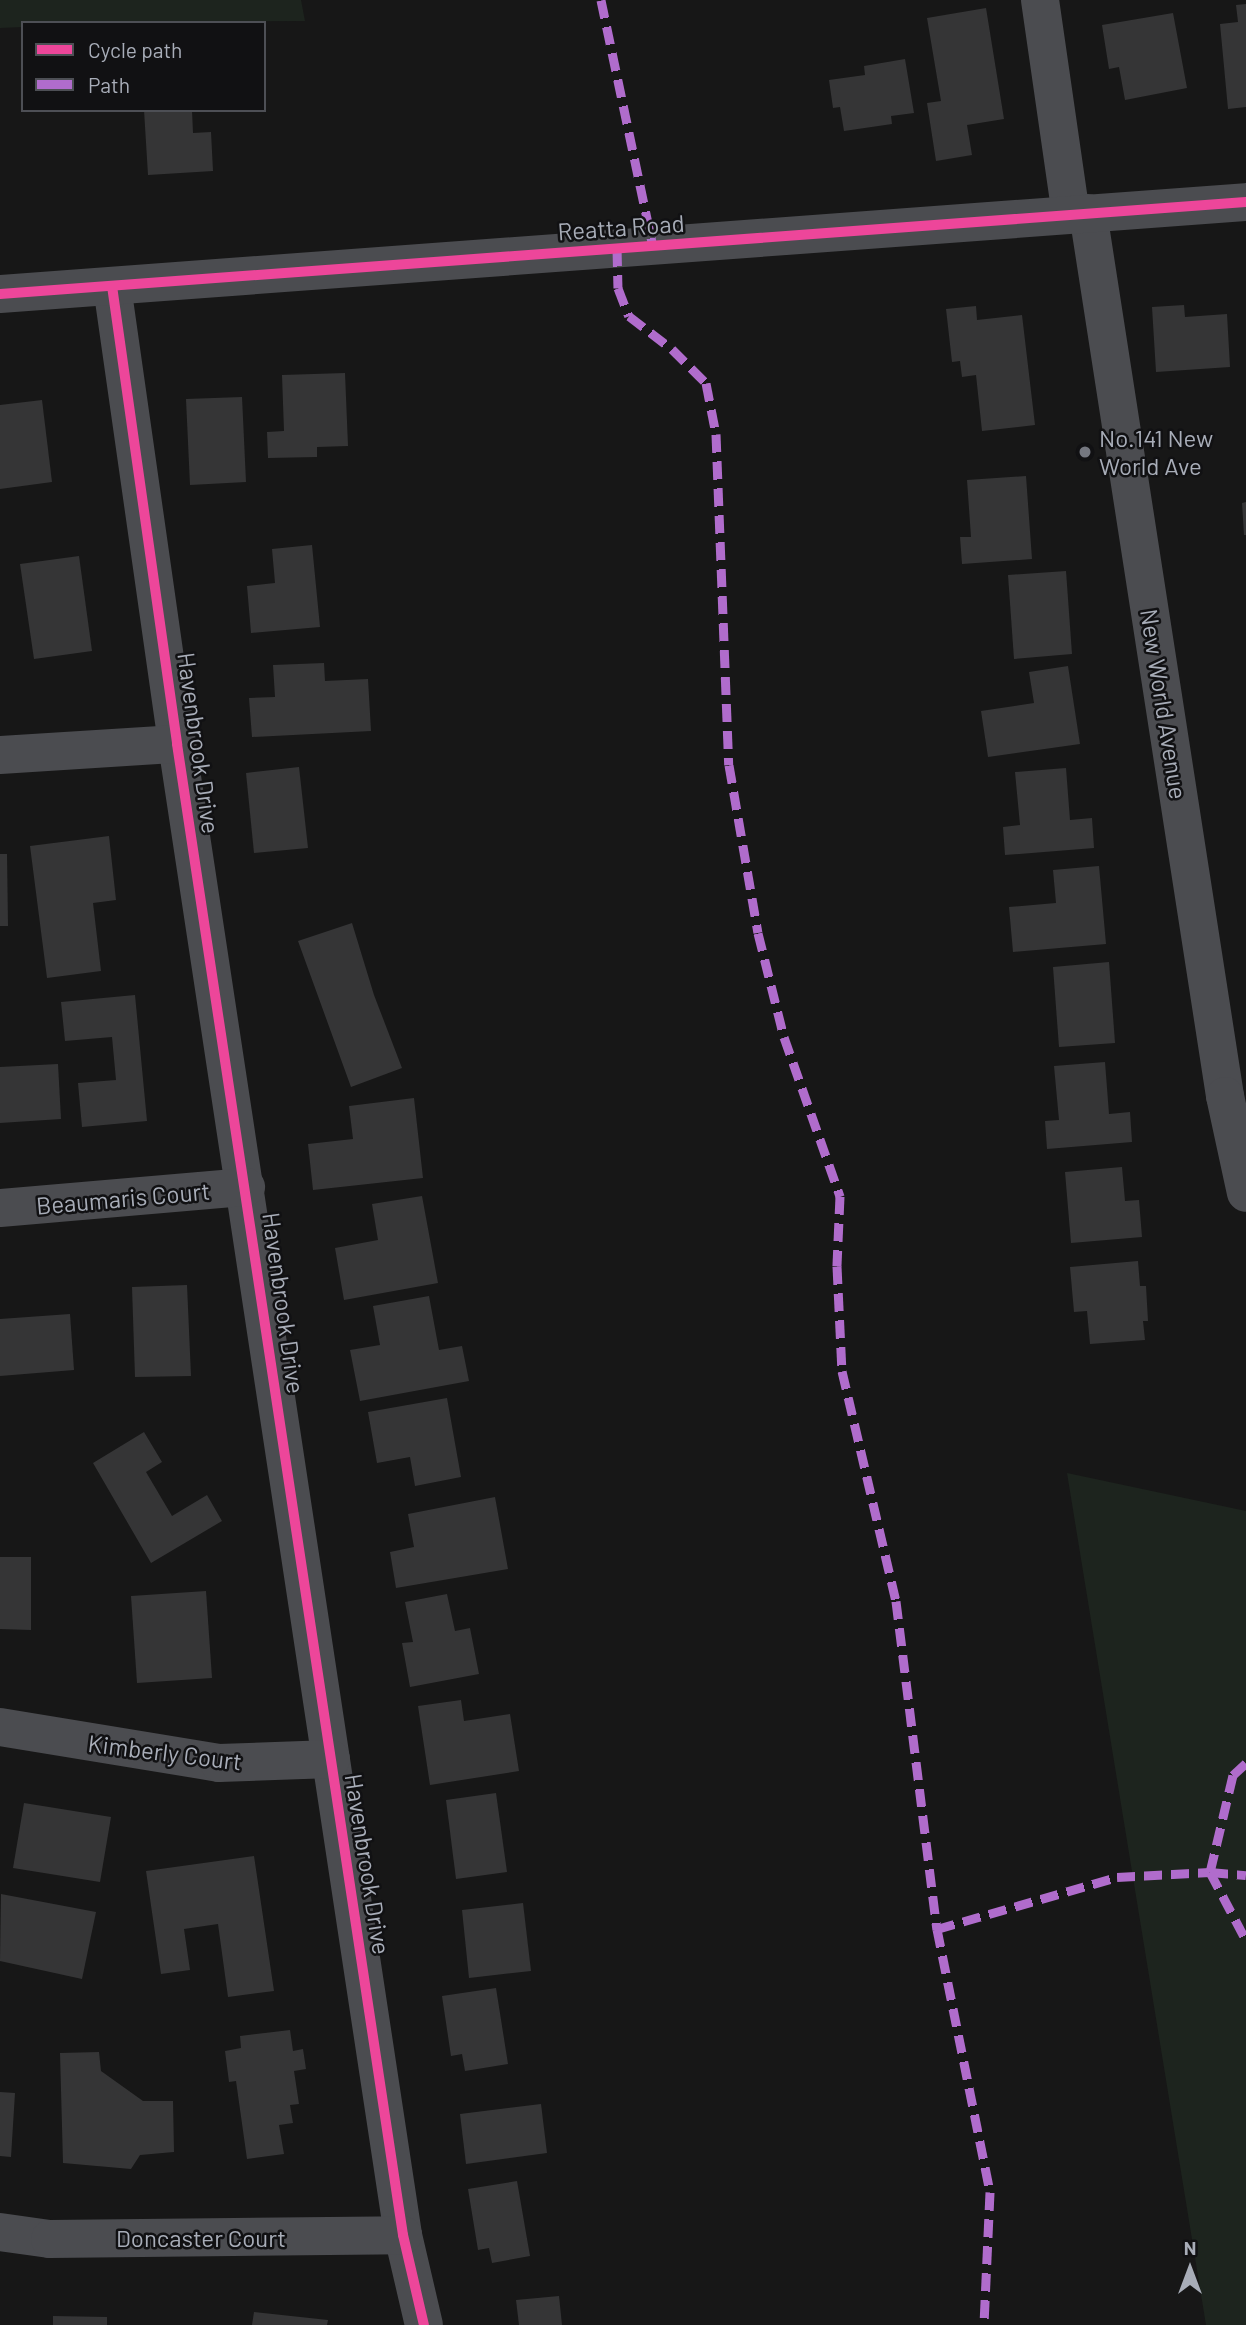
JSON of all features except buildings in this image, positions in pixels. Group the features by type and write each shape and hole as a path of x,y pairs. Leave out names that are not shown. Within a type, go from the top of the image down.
{"street":[{"name":"New World Avenue","path":"1040,0 1079,214 1225,1096 1246,1193"},
{"name":"Reatta Road","path":"0,294 1246,202"},
{"name":"Havenbrook Drive","path":"112,286 177,744 403,2235 424,2325"},
{"path":"0,755 177,744"},
{"name":"Beaumaris Court","path":"0,1208 246,1187"},
{"name":"Kimberly Court","path":"0,1727 219,1763 331,1759"},
{"name":"Doncaster Court","path":"0,2232 50,2239 403,2235"}],"shaded area":[{"path":"0,0 301,0 305,21 21,21 21,27 0,28"},
{"path":"1067,1473 1246,1511 1246,2325 1206,2325"}],"marked path":[{"path":"601,0 653,246"},
{"path":"617,248 618,288 629,316 672,349 706,383 716,434 729,765 758,933 784,1037 840,1196 837,1266 842,1371 896,1601 937,1929 990,2192 984,2325"},
{"path":"1246,1763 1233,1775 1210,1872 1246,1940"},
{"path":"937,1929 1117,1877 1210,1872 1246,1875"}],"cycle path":[{"path":"0,294 1246,202"},
{"path":"112,286 177,744 403,2235 424,2325"}],"place":[{"name":"No.141 New World Ave","path":"1085,452"}]}
